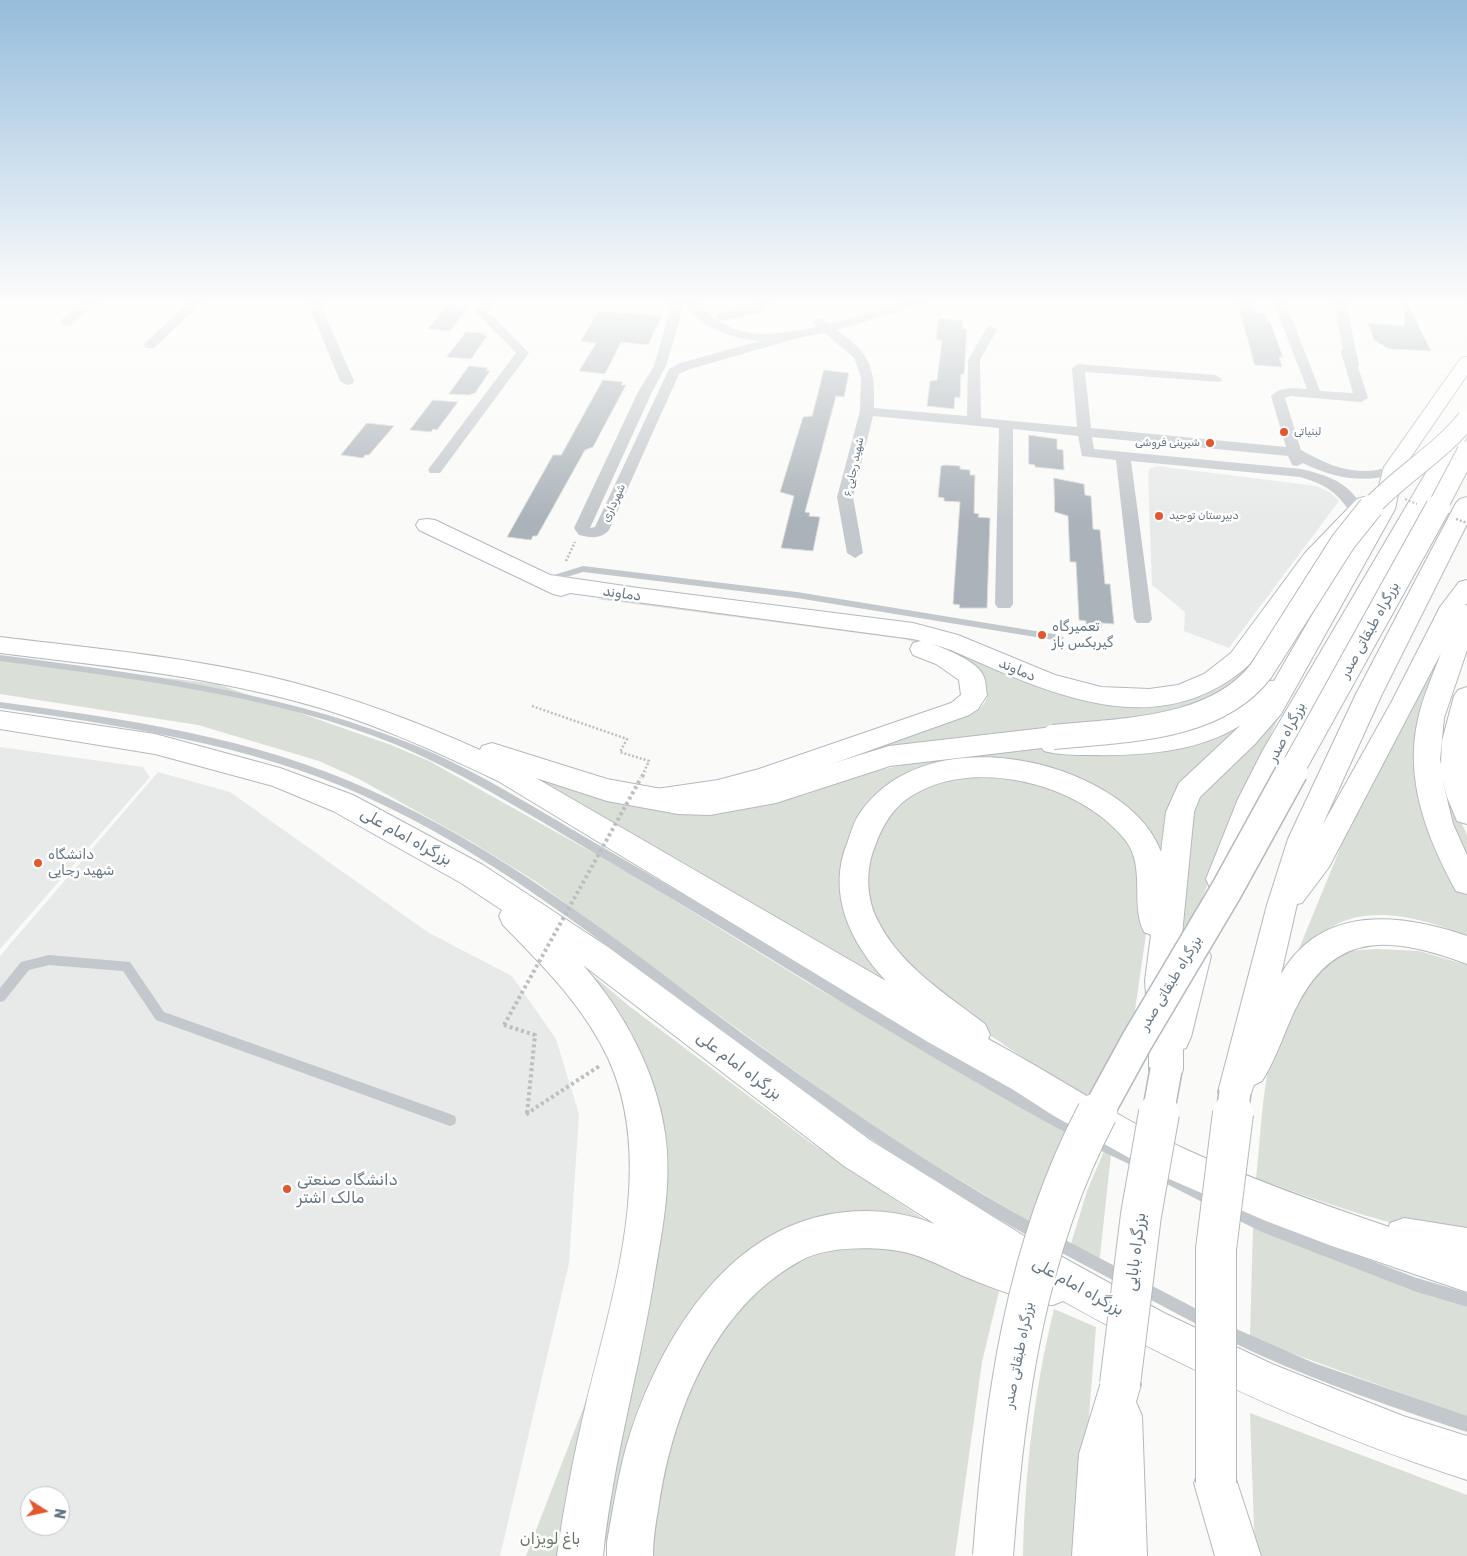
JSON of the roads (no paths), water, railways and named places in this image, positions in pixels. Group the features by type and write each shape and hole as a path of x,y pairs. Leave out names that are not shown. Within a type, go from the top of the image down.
{"main road":[{"path":"1161,981 1180,812 1185,798 1196,784 1246,737 1272,708 1289,673 1384,509 1393,469 1458,376"},
{"path":"440,741 510,757 578,782 607,790 647,788 678,803 710,804 776,792 889,756 1053,737 1173,720 1200,713 1247,686 1291,626 1347,537 1368,509 1445,443 1467,419"},
{"name":"بزرگراه صدر","path":"1166,1070 1186,986 1205,923 1252,799 1334,646 1467,419"},
{"name":"بزرگراه طبقاتی صدر","path":"993,1556 998,1479 1011,1381 1033,1288 1060,1197 1072,1167 1131,1050 1227,890 1430,524 1467,451"},
{"name":"دماوند","path":"544,581 604,592 863,624 930,635 952,642 1060,687 1116,698 1152,698 1194,689 1210,683 1228,671 1240,658 1313,558 1393,469"},
{"path":"1220,1556 1216,1483 1216,1249 1235,1092 1282,905 1302,840 1364,704 1467,503"},
{"name":"دماوند","path":"427,525 593,604 899,643 945,658 972,676 974,695 969,703 960,709 764,778 718,791 647,788"},
{"path":"1282,905 1319,859 1404,703 1452,607 1467,587"},
{"path":"1467,613 1431,718 1427,760 1429,785 1443,835 1467,882"},
{"path":"0,645 189,670 263,684 374,716 440,741 508,774 940,1031 1024,1076 1066,1104 1174,1162 1266,1202 1332,1227 1467,1272"},
{"path":"1001,742 1122,745 1158,742 1189,735 1220,725 1245,711 1289,673"},
{"path":"1467,696 1456,728 1453,747 1453,768 1467,813"},
{"name":"بزرگراه امام علی","path":"0,720 155,744 280,778 343,803 472,874 597,957 857,1153 1010,1250 1150,1327 1260,1380 1403,1438 1467,1458"},
{"path":"1024,1076 895,969 877,948 856,905 853,878 859,843 869,822 880,807 908,785 927,777 978,766 1017,768 1056,778 1087,792 1107,806 1137,834 1150,863 1166,1034 1166,1070"},
{"path":"472,874 574,976 602,1014 622,1051 644,1117 648,1167 646,1217 632,1301 607,1406 583,1523 580,1556"},
{"path":"1235,1092 1261,1053 1287,993 1304,965 1326,946 1357,933 1384,931 1444,941 1467,950"},
{"name":"بزرگراه بابایی","path":"1124,1556 1120,1384 1141,1215 1166,1070"},
{"path":"1332,1227 1467,1247"},
{"path":"630,1556 630,1542 653,1431 684,1359 701,1328 738,1285 764,1262 787,1246 812,1237 843,1231 890,1231 938,1244 989,1267 1052,1287 1094,1296"},
{"path":"1095,1556 1101,1454 1120,1384"},
{"path":"1403,1438 1467,1471"},
{"path":"1216,1483 1238,1556"}],"street":[{"path":"345,376 347,381"},
{"path":"435,470 505,376"},
{"name":"شهرداری","path":"654,376 645,392 582,528 583,531 591,534 601,530 672,376"},
{"name":"شهید رجایی ۶","path":"855,553 845,497 867,411 867,376"},
{"path":"974,376 974,421"},
{"path":"1079,376 1087,453 1301,473 1326,479 1349,495 1371,531"},
{"path":"1173,376 1215,379"},
{"path":"1308,376 1315,394"},
{"path":"1354,376 1361,398"},
{"path":"1356,376 1361,398"},
{"path":"645,392 664,394"},
{"path":"1301,473 1293,452 1278,396 1289,392 1361,398"},
{"path":"867,411 1293,452 1337,473 1367,476 1393,469"},
{"path":"1004,604 1006,424"},
{"path":"1122,457 1143,619"}],"lane":[{"path":"544,581 583,569 797,595 1060,638"},
{"path":"0,658 142,676 256,698 327,717 429,756 618,860 877,1018 1059,1122 1262,1225 1414,1284 1467,1300"},
{"path":"0,705 130,724 187,735 295,765 390,803 473,848 542,891 833,1105 943,1178 1018,1222 1259,1349 1328,1378 1467,1424"},
{"path":"0,997 25,966 49,960 126,966 160,1016 450,1120"}],"place":[{"name":"لبنیاتی","path":"1284,432"},
{"name":"شیرینی فروشی","path":"1210,443"},
{"name":"دبیرستان توحید","path":"1159,516"},
{"name":"تعمیرگاه گیربکس باز","path":"1042,635"},
{"name":"دانشگاه شهید رجایی","path":"38,863"},
{"name":"دانشگاه صنعتی مالک اشتر","path":"287,1189"}],"park label":[{"name":"باغ لویزان","path":"550,1539"}]}
